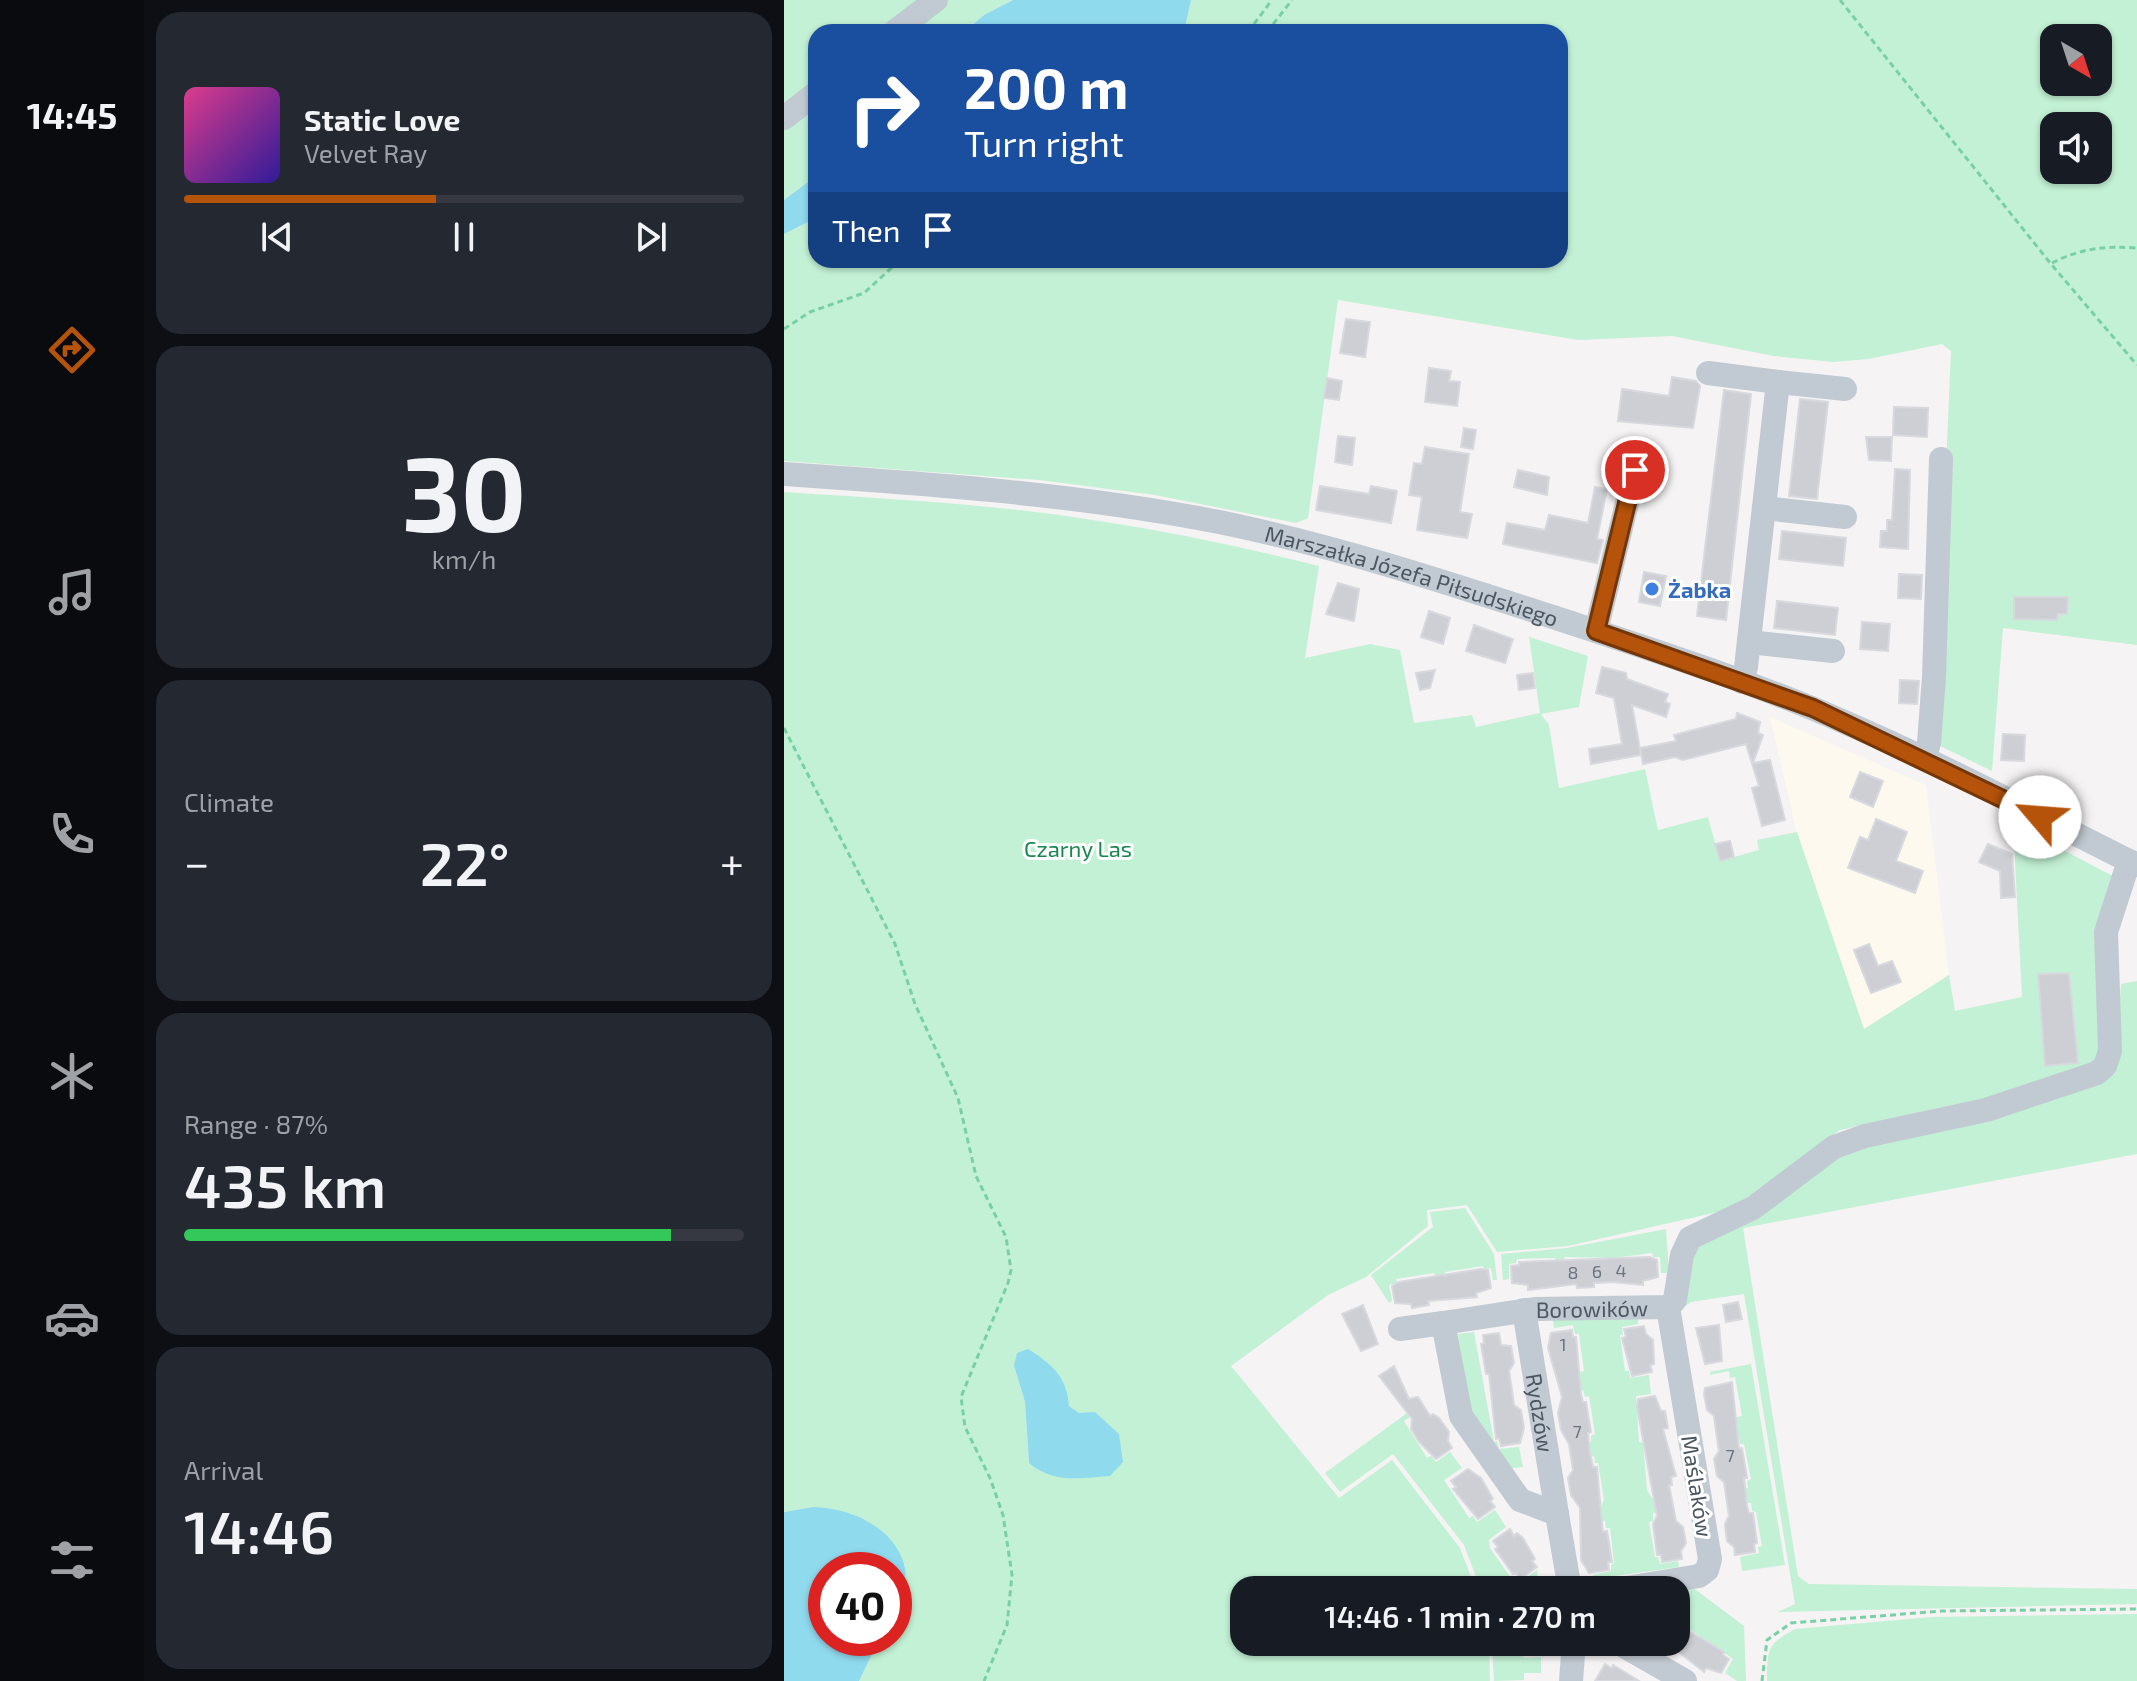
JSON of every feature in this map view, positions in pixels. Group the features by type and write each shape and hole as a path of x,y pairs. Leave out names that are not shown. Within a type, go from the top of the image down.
{"street":[{"path":"904,24 936,0"},
{"path":"784,118 808,99"},
{"path":"1708,373 1845,389"},
{"path":"1742,682 1778,382"},
{"path":"1924,759 1929,743 1934,677 1941,459"},
{"path":"1596,631 1635,470"},
{"name":"Marszałka Józefa Piłsudskiego","path":"784,474 1024,493 1225,524 1352,555 1596,631 1845,722 2133,863"},
{"path":"1764,508 1845,517"},
{"path":"1749,642 1833,651"},
{"name":"Borowików","path":"1400,1329 1524,1310 1668,1307 1675,1300 1682,1255 1690,1238 1700,1231 1733,1220 1823,1153 1846,1141 1986,1110 2097,1073 2110,1051 2106,932 2133,863"},
{"name":"Maślaków","path":"1668,1307 1710,1559 1707,1570 1690,1577"},
{"name":"Rydzów","path":"1524,1310 1557,1514"},
{"path":"1443,1323 1461,1416 1520,1500 1557,1514 1568,1576"},
{"path":"1571,1681 1573,1656"},
{"path":"1641,1656 1685,1681"}],"path":[{"path":"1254,24 1272,0"},
{"path":"1273,24 1292,0"},
{"path":"1840,0 2051,264 2137,365"},
{"path":"2051,264 2075,251 2105,246 2137,248"},
{"path":"784,329 810,312 864,293 891,268"},
{"path":"784,728 895,944 915,1004 958,1098 976,1176 1008,1246 1011,1270 1008,1283 961,1397 965,1427 986,1469 1003,1515 1012,1575 1007,1625 984,1681"},
{"path":"1762,1681 1767,1640 1791,1623 1942,1611 2137,1609"}],"shaded area":[{"path":"1770,717 1926,785 1949,975 1864,1029 1797,834"}],"green space":[{"path":"784,0 1013,0 973,24 808,24 808,182 784,200"},
{"path":"1191,0 2137,0 2137,645 2003,628 1992,771 1934,743 1951,351 1942,344 1868,359 1833,362 1774,356 1672,336 1578,340 1338,300 1308,518 1296,523 1155,495 1039,480 784,461 784,234 808,222 808,268 1568,268 1568,24 1186,24"},
{"name":"Czarny Las","path":"784,492 1060,515 1182,535 1319,566 1305,658 1370,644 1400,650 1414,723 1472,715 1476,727 1540,713 1529,637 1588,656 1579,707 1541,714 1549,725 1559,788 1645,769 1658,830 1708,817 1720,861 1759,850 1757,840 1797,832 1864,1029 1949,975 1955,1011 2022,997 2013,824 2113,876 2098,927 2102,1055 2095,1065 2026,1089 1840,1130 1731,1209 1568,1246 1497,1252 1467,1205 1427,1210 1428,1226 1366,1277 1328,1295 1231,1366 1339,1498 1392,1460 1460,1548 1471,1576 1230,1576 1230,1656 1489,1656 1490,1681 859,1681 871,1656 912,1656 912,1552 884,1552 813,1507 784,1512","holes":["1014,1367 1079,1413 1029,1463 1025,1402"]},
{"path":"2137,981 2137,1154 1743,1228 1798,1576 1809,1584 2137,1589 2137,1604 1778,1612 1795,1604 1744,1294 1691,1302 1680,1310 1689,1252 1844,1149 1986,1116 2115,1074 2121,984"},
{"path":"1465,1208 1494,1254 1497,1280 1493,1280 1491,1268 1484,1269 1483,1266 1445,1272 1444,1275 1436,1276 1434,1273 1396,1279 1397,1283 1389,1285 1392,1301 1389,1303 1371,1275 1433,1227 1430,1212"},
{"path":"1666,1229 1669,1273 1661,1273 1660,1257 1653,1257 1652,1253 1613,1258 1565,1257 1563,1261 1556,1261 1555,1258 1517,1259 1516,1263 1509,1264 1509,1279 1503,1280 1501,1254 1567,1248"},
{"path":"1638,1317 1638,1324 1622,1327 1623,1335 1620,1335 1625,1371 1629,1371 1630,1378 1649,1375 1651,1394 1636,1396 1639,1442 1643,1443 1647,1490 1652,1498 1668,1496 1671,1510 1653,1513 1653,1521 1649,1522 1655,1557 1658,1557 1660,1564 1678,1561 1679,1567 1593,1576 1611,1571 1614,1563 1610,1528 1606,1528 1605,1521 1587,1523 1584,1509 1601,1507 1604,1499 1598,1463 1595,1463 1594,1456 1576,1458 1574,1445 1591,1442 1591,1436 1595,1434 1589,1396 1585,1397 1583,1390 1565,1393 1563,1381 1580,1378 1580,1372 1584,1371 1579,1334 1575,1334 1573,1325 1554,1328 1553,1320"},
{"path":"1474,1332 1494,1442 1497,1441 1499,1449 1519,1447 1523,1467 1506,1469 1467,1411 1458,1334"},
{"path":"1751,1364 1785,1565 1742,1571 1740,1557 1759,1553 1758,1547 1762,1546 1756,1512 1752,1511 1751,1503 1731,1505 1729,1492 1748,1488 1747,1481 1751,1479 1744,1444 1740,1444 1739,1437 1720,1440 1718,1426 1737,1422 1737,1417 1742,1416 1735,1377 1730,1378 1729,1371 1710,1375 1710,1372"},
{"path":"1418,1405 1421,1409 1404,1421 1427,1458 1431,1456 1436,1462 1450,1452 1462,1468 1444,1480 1469,1518 1473,1516 1477,1522 1495,1510 1506,1527 1489,1540 1490,1548 1510,1576 1476,1576 1464,1545 1393,1454 1340,1492 1325,1473"},
{"path":"1690,1587 1744,1626 1746,1681 1737,1681 1725,1673 1733,1659 1690,1629"},
{"path":"2137,1614 2137,1681 1767,1681 1770,1649 1795,1629 1932,1617"},
{"path":"1493,1656 1541,1657 1541,1673 1524,1673 1524,1680 1494,1681"}],"water":[{"path":"1013,0 1191,0 1186,24 973,24"},
{"path":"808,182 808,222 784,234 784,200"},
{"path":"1028,1349 1057,1372 1065,1387 1069,1406 1079,1413 1095,1412 1119,1434 1123,1462 1110,1476 1058,1477 1029,1463 1025,1402 1014,1366 1017,1353"},
{"path":"813,1507 854,1515 879,1529 898,1550 808,1552 808,1656 871,1656 859,1681 784,1681 784,1512"}],"building":[{"path":"1346,319 1370,322 1365,357 1340,353"},
{"path":"1429,368 1451,371 1449,381 1460,382 1457,406 1425,402"},
{"path":"1672,377 1696,381 1700,386 1693,428 1618,421 1622,389 1669,396"},
{"path":"1327,378 1342,381 1339,400 1324,398"},
{"path":"1724,390 1751,394 1726,620 1697,616"},
{"path":"1800,399 1828,402 1817,499 1789,496"},
{"path":"1894,407 1928,408 1927,437 1893,435"},
{"path":"1464,428 1476,430 1473,449 1461,447"},
{"path":"1338,436 1355,438 1352,465 1335,462"},
{"path":"1866,437 1892,437 1891,461 1869,460"},
{"path":"1425,447 1469,454 1460,512 1472,514 1467,538 1417,530 1422,497 1409,495 1414,463 1422,464"},
{"path":"1895,469 1910,470 1908,549 1880,547 1881,531 1887,531 1887,520 1892,520"},
{"path":"1518,470 1549,477 1547,495 1514,487"},
{"path":"1320,486 1369,494 1371,486 1397,491 1391,523 1316,510"},
{"path":"1595,487 1607,489 1597,539 1603,540 1597,563 1503,544 1507,523 1545,530 1549,515 1588,523"},
{"path":"1782,531 1846,538 1843,566 1779,559"},
{"name":"Żabka","path":"1644,572 1666,576 1660,606 1639,602"},
{"path":"1899,574 1922,575 1921,599 1898,598"},
{"path":"1338,583 1359,589 1354,621 1326,614"},
{"path":"2014,597 2068,597 2067,614 2058,614 2057,620 2014,619"},
{"path":"1777,601 1838,608 1835,635 1774,628"},
{"path":"1429,611 1450,618 1443,644 1421,637"},
{"path":"1862,622 1890,624 1888,651 1860,649"},
{"path":"1474,625 1513,639 1505,663 1466,651"},
{"path":"1602,667 1626,673 1627,679 1668,694 1665,702 1670,704 1666,717 1632,705 1641,755 1591,764 1589,749 1622,744 1614,698 1596,693"},
{"path":"1435,670 1430,688 1420,690 1416,673"},
{"path":"1533,673 1535,688 1519,690 1517,675"},
{"path":"1900,680 1919,681 1917,704 1899,703"},
{"path":"1737,713 1760,722 1758,733 1763,735 1753,763 1770,760 1785,820 1762,826 1752,788 1759,786 1746,744 1683,760 1675,757 1643,764 1640,748 1676,741 1674,735 1736,719"},
{"path":"2003,734 2025,735 2024,761 2001,760"},
{"path":"1860,772 1883,781 1873,807 1850,797"},
{"path":"1876,819 1907,832 1896,861 1923,871 1915,893 1848,868 1860,837 1868,840"},
{"path":"1730,841 1734,857 1720,861 1715,844"},
{"path":"1988,844 2012,854 2015,897 2001,898 2000,871 1979,862"},
{"path":"1869,944 1878,966 1892,961 1901,982 1871,993 1854,950"},
{"path":"2069,973 2078,1063 2045,1066 2038,974"},
{"path":"1650,1257 1657,1260 1658,1277 1643,1281 1643,1285 1613,1282 1594,1283 1594,1287 1577,1288 1576,1284 1528,1290 1528,1285 1512,1283 1511,1266 1519,1265 1519,1262"},
{"path":"1488,1270 1491,1288 1476,1293 1477,1297 1428,1301 1429,1305 1412,1308 1411,1304 1395,1303 1392,1286 1399,1282"},
{"path":"1738,1302 1742,1319 1726,1322 1723,1305"},
{"path":"1363,1305 1378,1344 1361,1351 1342,1314"},
{"path":"1719,1325 1722,1361 1705,1364 1696,1328"},
{"path":"1644,1326 1646,1334 1653,1340 1654,1364 1650,1365 1652,1372 1632,1376 1622,1338 1626,1337 1624,1329"},
{"path":"1572,1330 1573,1337 1576,1337 1581,1394 1583,1402 1586,1402 1591,1432 1588,1433 1590,1453 1593,1467 1597,1467 1603,1532 1607,1531 1612,1562 1608,1562 1609,1570 1589,1573 1581,1560 1580,1508 1571,1495 1568,1478 1573,1470 1569,1444 1561,1430 1558,1413 1562,1397 1548,1348 1551,1333"},
{"path":"1499,1333 1501,1345 1511,1346 1514,1363 1509,1371 1514,1405 1521,1410 1524,1428 1520,1443 1501,1446 1499,1438 1496,1439 1489,1374 1486,1374 1481,1344 1484,1343 1483,1335"},
{"path":"1394,1366 1409,1399 1418,1397 1430,1416 1433,1414 1439,1418 1449,1432 1448,1441 1452,1448 1436,1459 1419,1442 1411,1429 1412,1419 1379,1376"},
{"path":"1732,1382 1739,1448 1742,1448 1747,1478 1744,1478 1747,1506 1749,1513 1753,1513 1757,1543 1754,1544 1755,1552 1735,1555 1734,1547 1727,1541 1725,1524 1729,1516 1724,1482 1717,1476 1714,1459 1719,1451 1714,1416 1707,1410 1704,1394 1705,1388"},
{"path":"1655,1396 1661,1411 1665,1411 1668,1428 1663,1429 1676,1476 1671,1477 1672,1485 1669,1485 1676,1521 1683,1527 1686,1543 1681,1551 1682,1559 1662,1562 1661,1555 1657,1555 1653,1524 1657,1516 1637,1407 1638,1399"},
{"path":"1468,1469 1481,1478 1495,1507 1478,1519 1453,1489 1456,1487 1451,1481"},
{"path":"1510,1529 1514,1536 1517,1533 1523,1538 1537,1567 1524,1576 1513,1574 1495,1549 1498,1547 1493,1541"},
{"path":"1690,1631 1724,1652 1723,1655 1729,1659 1721,1673 1706,1668 1704,1672 1684,1656 1690,1656"},
{"path":"1605,1664 1612,1668 1613,1665 1639,1681 1595,1681"}],"place":[{"name":"Żabka","path":"1652,589"}],"route":[{"path":"1635,470 1596,631 1813,708 2040,817"}]}
